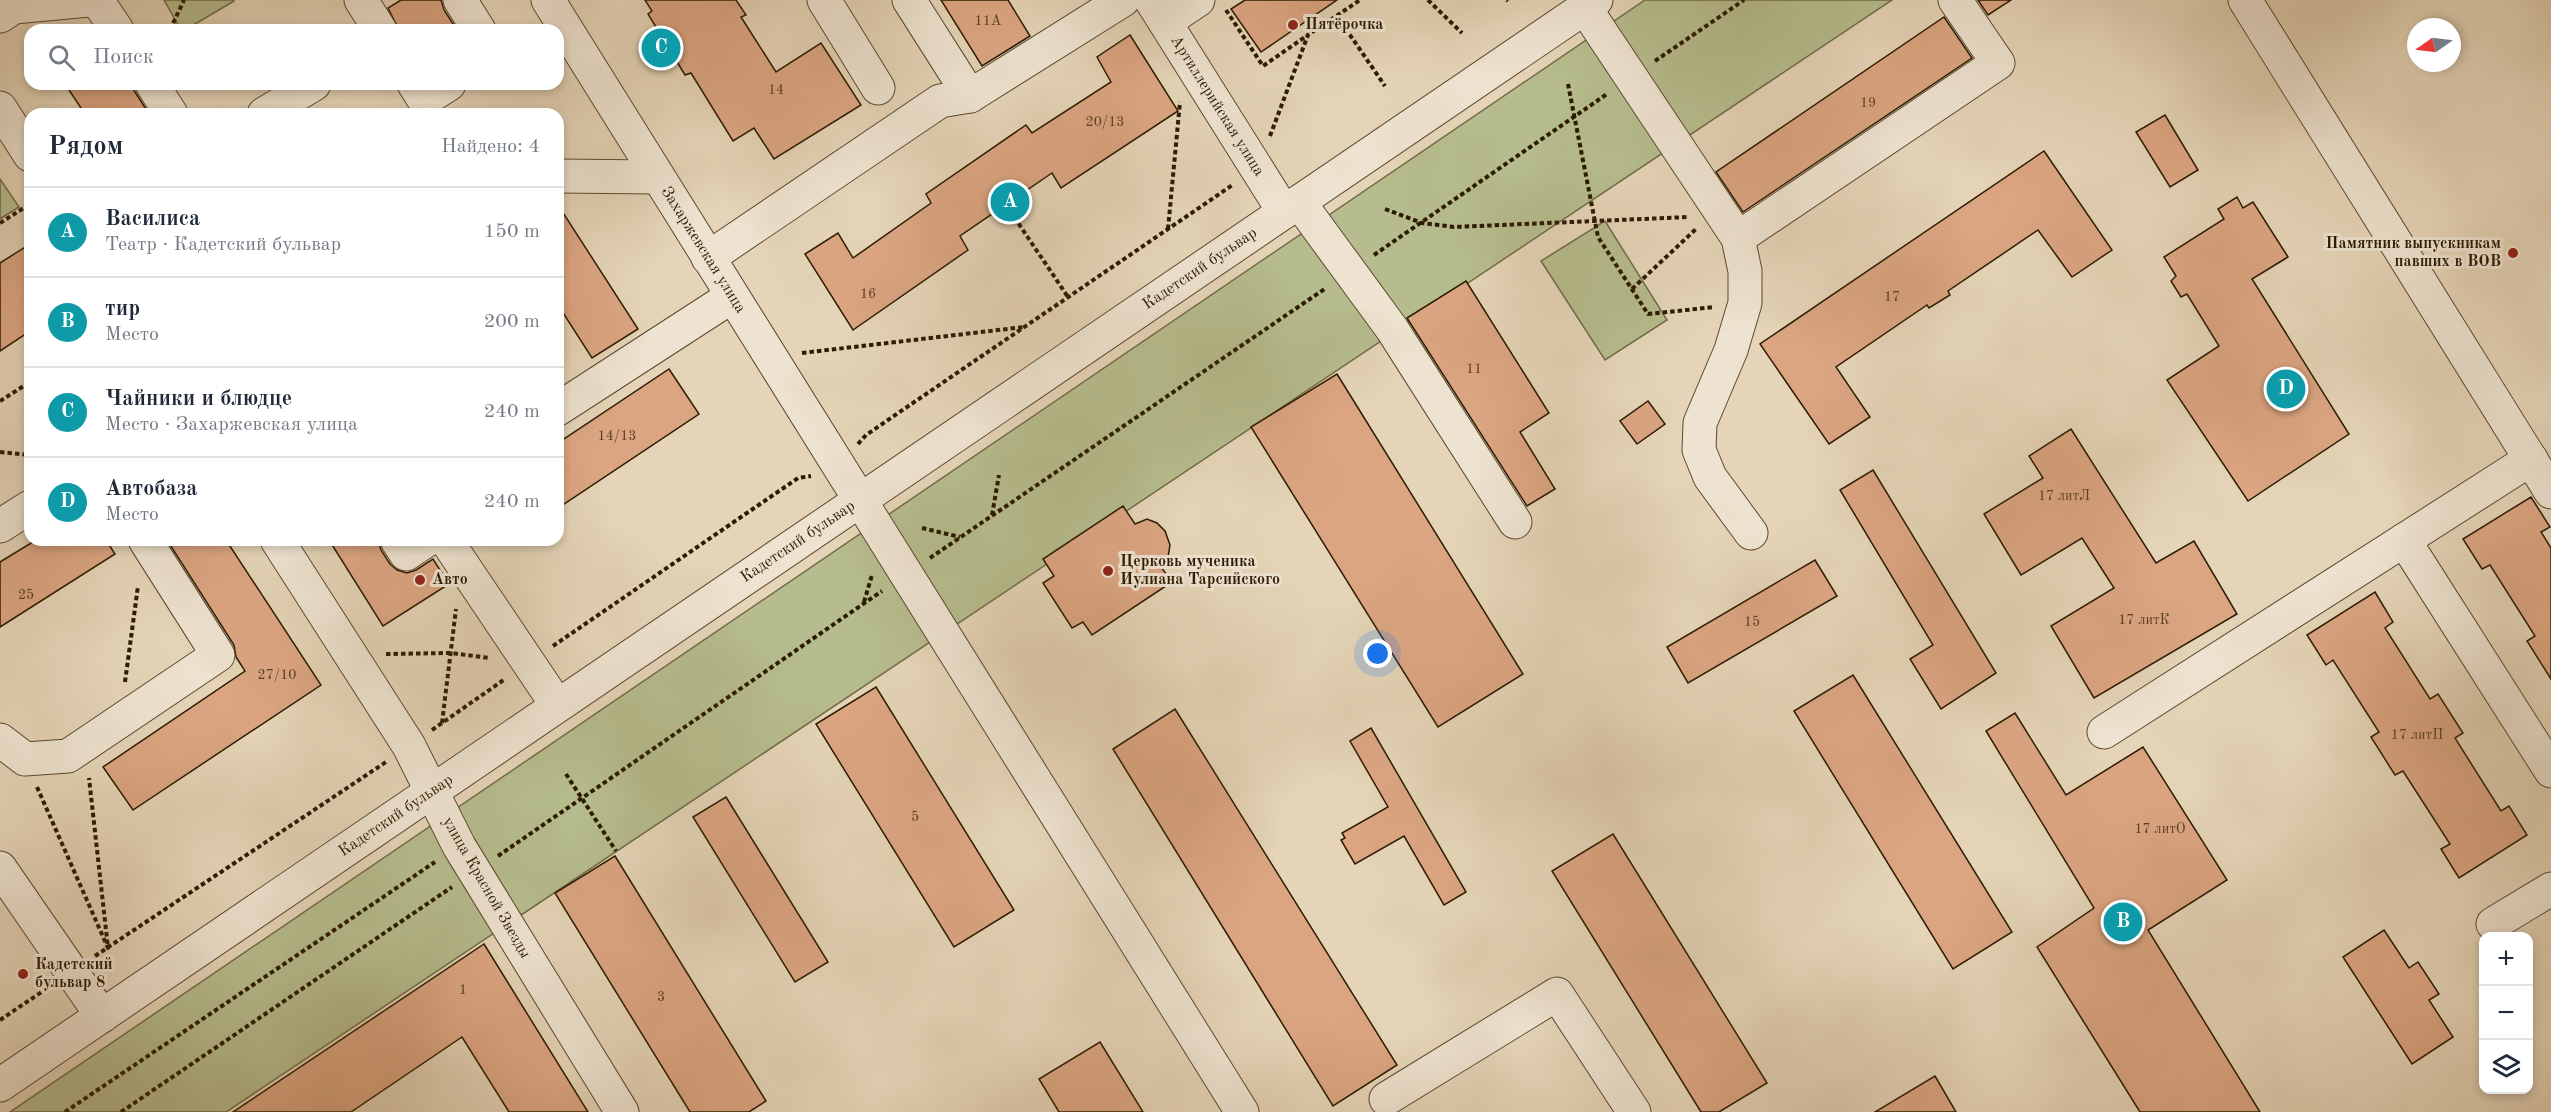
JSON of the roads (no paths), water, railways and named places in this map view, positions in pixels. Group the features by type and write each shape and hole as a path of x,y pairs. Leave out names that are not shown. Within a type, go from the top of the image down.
{"street":[{"path":"0,16 14,7 37,3 89,0"},
{"path":"97,0 113,24"},
{"path":"460,0 475,24"},
{"name":"Захаржевская улица","path":"548,0 563,24"},
{"path":"824,0 878,88"},
{"path":"909,0 970,96"},
{"path":"708,258 940,101 970,96 1123,0"},
{"path":"1155,6 1198,0"},
{"path":"1738,238 1998,63 1955,0"},
{"path":"2104,732 2404,540 2542,470 2245,0"},
{"path":"1591,4 1716,213 1738,238 1745,271 1745,303 1731,350 1700,423 1699,450 1710,477 1751,533"},
{"name":"Кадетский бульвар","path":"0,1085 1591,4"},
{"name":"Артиллерийская улица","path":"1155,6 1291,207 1392,329 1515,522"},
{"name":"Захаржевская улица","path":"564,26 1242,1112"},
{"path":"156,90 167,108"},
{"path":"274,108 304,90"},
{"path":"418,90 424,100 440,90"},
{"path":"0,108 24,146"},
{"path":"564,176 657,177"},
{"path":"564,405 732,297"},
{"path":"0,526 24,511"},
{"path":"2404,540 2551,771"},
{"path":"12,750 68,756 218,655 149,546"},
{"name":"улица Красной Звезды","path":"281,546 409,746 470,863 622,1112"},
{"path":"401,546 406,554 418,546"},
{"path":"450,546 557,705"},
{"path":"0,868 102,1016"},
{"path":"2493,924 2551,889"},
{"path":"1386,1099 1557,994 1634,1112"}],"place":[{"name":"Пятёрочка","path":"1293,25"},
{"name":"Чайники и блюдце","path":"661,48"},
{"name":"Василиса","path":"1010,202"},
{"name":"Памятник выпускникам павших в ВОВ","path":"2513,253"},
{"name":"Автобаза","path":"2286,389"},
{"name":"Церковь мученика Иулиана Тарсийского","path":"1108,571"},
{"name":"Авто","path":"420,580"},
{"name":"тир","path":"2123,922"},
{"name":"Кадетский бульвар 8","path":"23,974"}]}
